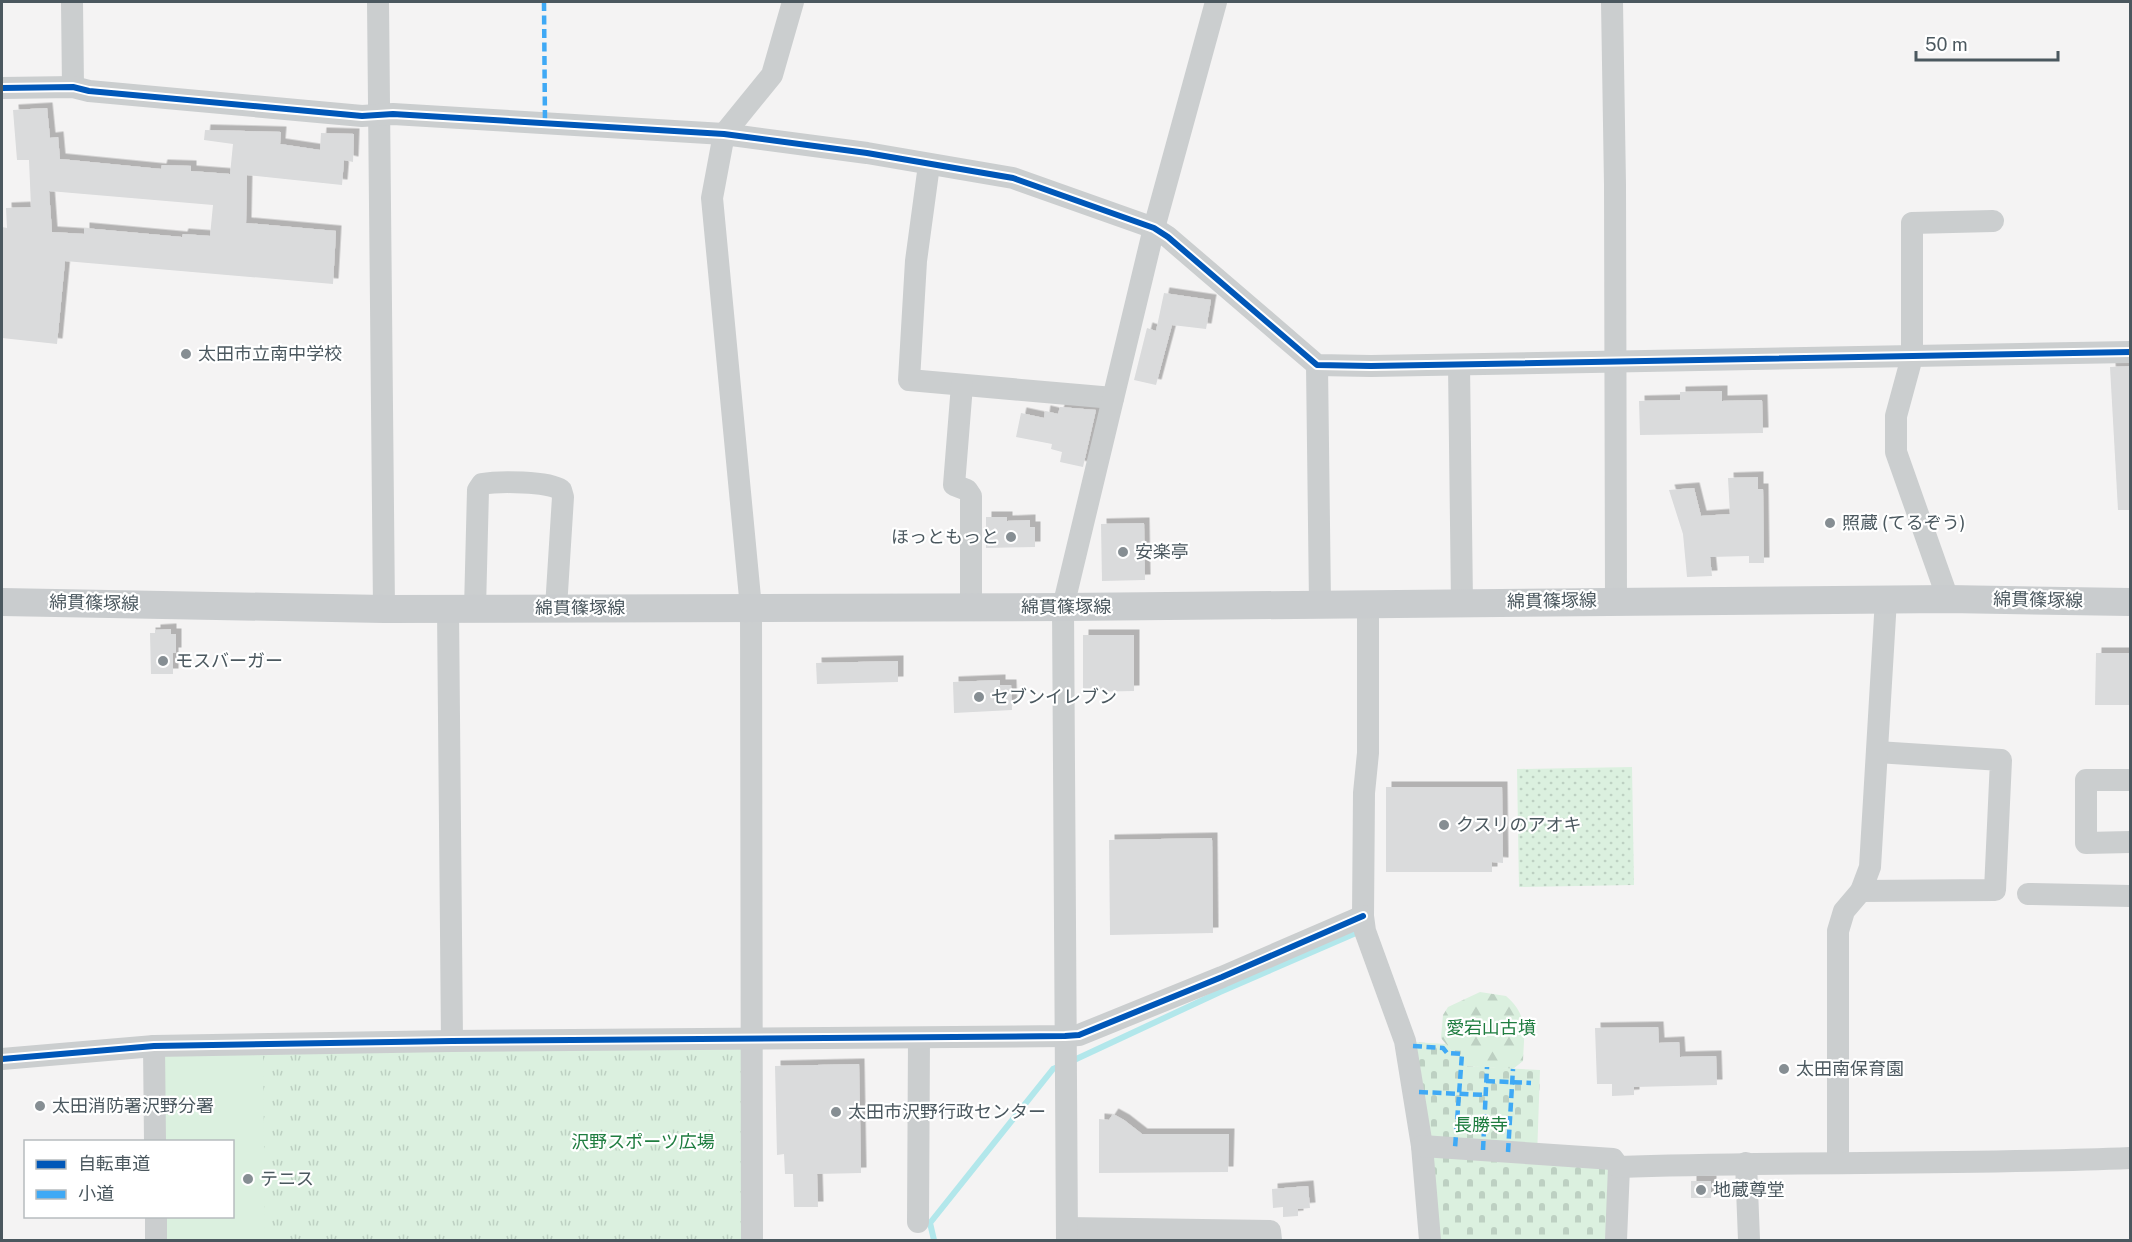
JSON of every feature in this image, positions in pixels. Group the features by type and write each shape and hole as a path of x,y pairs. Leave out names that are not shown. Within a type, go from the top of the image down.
{"main road":[{"name":"綿貫篠塚線","path":"2,602 384,609 1063,607 1886,599 2130,602"}],"street":[{"path":"72,2 72,87"},
{"path":"378,2 384,609"},
{"path":"752,1240 751,608 712,198 724,134 772,75 793,2"},
{"path":"1216,2 1154,228 1063,607 1067,1234 1270,1231 1271,1240"},
{"path":"1612,2 1616,601"},
{"path":"2,88 72,87 89,91 362,116 405,115 724,134 867,153 1013,178 1154,228 1168,237 1317,365 1459,365 2130,352"},
{"path":"929,165 916,261 909,380 1113,398"},
{"path":"1948,599 1896,452 1896,416 1912,357 1912,223 1993,221"},
{"path":"1317,365 1320,604"},
{"path":"1459,365 1462,603"},
{"path":"962,385 954,485 967,490 971,496 971,607"},
{"path":"452,1041 461,609 478,490 482,484 551,485 561,490 563,497 556,608"},
{"path":"1838,1163 1838,931 1844,911 1861,891 1870,867 1886,599"},
{"path":"1368,603 1368,753 1364,793 1363,916 1365,931 1405,1041 1422,1146 1430,1240"},
{"path":"1861,891 1995,890 2001,760 1877,752"},
{"path":"2130,780 2086,780 2086,843 2130,842"},
{"path":"2028,894 2130,896"},
{"path":"2,1059 154,1046 1079,1035 1363,916"},
{"path":"918,1222 919,1038"},
{"path":"154,1046 155,1140"},
{"path":"1422,1146 1613,1159 1619,1167 1616,1240"},
{"path":"1619,1167 1746,1163 2015,1163 2130,1158"},
{"path":"1746,1163 1749,1240"},
{"path":"156,1218 156,1240"}],"green space":[{"path":"1632,767 1634,885 1519,887 1517,769"},
{"name":"愛宕山古墳","path":"1480,992 1506,996 1522,1018 1524,1026 1523,1061 1513,1069 1464,1066 1441,1038 1443,1015 1448,1007"},
{"name":"長勝寺","path":"1412,1042 1446,1044 1451,1050 1465,1051 1465,1066 1540,1070 1537,1157 1603,1162 1613,1175 1607,1240 1436,1240"},
{"name":"沢野スポーツ広場","path":"741,1043 742,1240 164,1240 226,1218 234,1218 234,1140 230,1140 163,1053"},
{"name":"テニス","path":"263,1051 265,1240 164,1240 164,1218 234,1218 234,1140 164,1140 163,1053"}],"building":[{"path":"47,108 50,138 58,137 60,159 161,169 162,165 191,166 191,171 230,174 233,144 204,140 205,130 281,132 280,144 320,150 321,133 354,134 353,162 344,160 342,185 247,175 246,223 336,231 333,284 65,261 57,344 2,338 2,227 7,228 6,208 31,207 29,160 17,160 13,110","holes":["49,191 213,205 210,236 183,234 182,237 84,228 84,234 52,232"]},
{"path":"1164,293 1211,300 1206,329 1172,325 1156,385 1134,380 1147,328 1156,331"},
{"path":"2130,366 2130,510 2118,510 2110,367"},
{"path":"1722,391 1722,401 1762,400 1763,433 1640,435 1639,401 1680,400 1680,392"},
{"path":"1060,407 1096,410 1083,467 1060,462 1062,452 1051,449 1052,444 1016,437 1021,413 1044,418 1045,411 1058,414"},
{"path":"1758,477 1758,489 1763,489 1764,563 1749,563 1749,556 1710,557 1712,576 1687,577 1683,534 1669,490 1694,488 1701,516 1730,514 1728,478"},
{"name":"ほっともっと","path":"986,517 1007,517 1007,521 1030,520 1030,527 1035,527 1035,547 986,548"},
{"name":"安楽亭","path":"1144,523 1145,580 1102,581 1101,524"},
{"path":"171,629 171,634 176,634 173,674 151,674 150,633 155,633 155,630"},
{"path":"1083,635 1134,635 1134,691 1083,692"},
{"path":"2096,653 2130,653 2130,705 2095,705"},
{"path":"898,661 898,682 817,684 816,663"},
{"path":"1000,680 1000,685 1011,685 1012,710 954,713 953,682"},
{"name":"クスリのアオキ","path":"1386,787 1502,787 1503,863 1492,862 1492,872 1386,872"},
{"path":"1212,838 1213,933 1110,935 1109,840"},
{"path":"1658,1027 1659,1043 1679,1042 1680,1057 1716,1056 1717,1085 1634,1087 1634,1095 1612,1096 1612,1084 1597,1084 1595,1028"},
{"path":"859,1064 861,1173 817,1174 818,1207 794,1207 793,1174 785,1174 784,1154 777,1155 775,1066"},
{"path":"1113,1114 1142,1134 1229,1134 1228,1172 1099,1173 1099,1119 1109,1120"},
{"name":"地蔵尊堂","path":"1691,1181 1711,1181 1711,1198 1691,1198"},
{"path":"1308,1186 1310,1208 1298,1209 1298,1216 1283,1217 1283,1207 1273,1208 1272,1189"}],"waterway":[{"path":"1072,1061 1220,992 1356,933"},
{"path":"934,1240 930,1223 1053,1069 1060,1066"}],"marked path":[{"path":"544,2 545,123"},
{"path":"1413,1046 1443,1048 1447,1053 1462,1054 1455,1148"},
{"path":"1483,1150 1487,1067"},
{"path":"1508,1152 1513,1069"},
{"path":"1486,1081 1531,1083"},
{"path":"1419,1092 1485,1095"}],"cycle path":[{"path":"2,88 73,87 89,91 362,116 393,114 724,134 867,153 1013,178 1154,228 1168,237 1317,365 1371,366 2130,352"},
{"path":"2,1059 154,1046 1079,1035 1363,916"}],"place":[{"name":"太田市立南中学校","path":"186,354"},
{"name":"照蔵 (てるぞう)","path":"1830,523"},
{"name":"ほっともっと","path":"1011,537"},
{"name":"安楽亭","path":"1123,552"},
{"name":"モスバーガー","path":"163,661"},
{"name":"セブンイレブン","path":"979,697"},
{"name":"クスリのアオキ","path":"1444,825"},
{"name":"太田南保育園","path":"1784,1069"},
{"name":"太田消防署沢野分署","path":"40,1106"},
{"name":"太田市沢野行政センター","path":"836,1112"},
{"name":"テニス","path":"248,1179"},
{"name":"地蔵尊堂","path":"1701,1190"}]}
